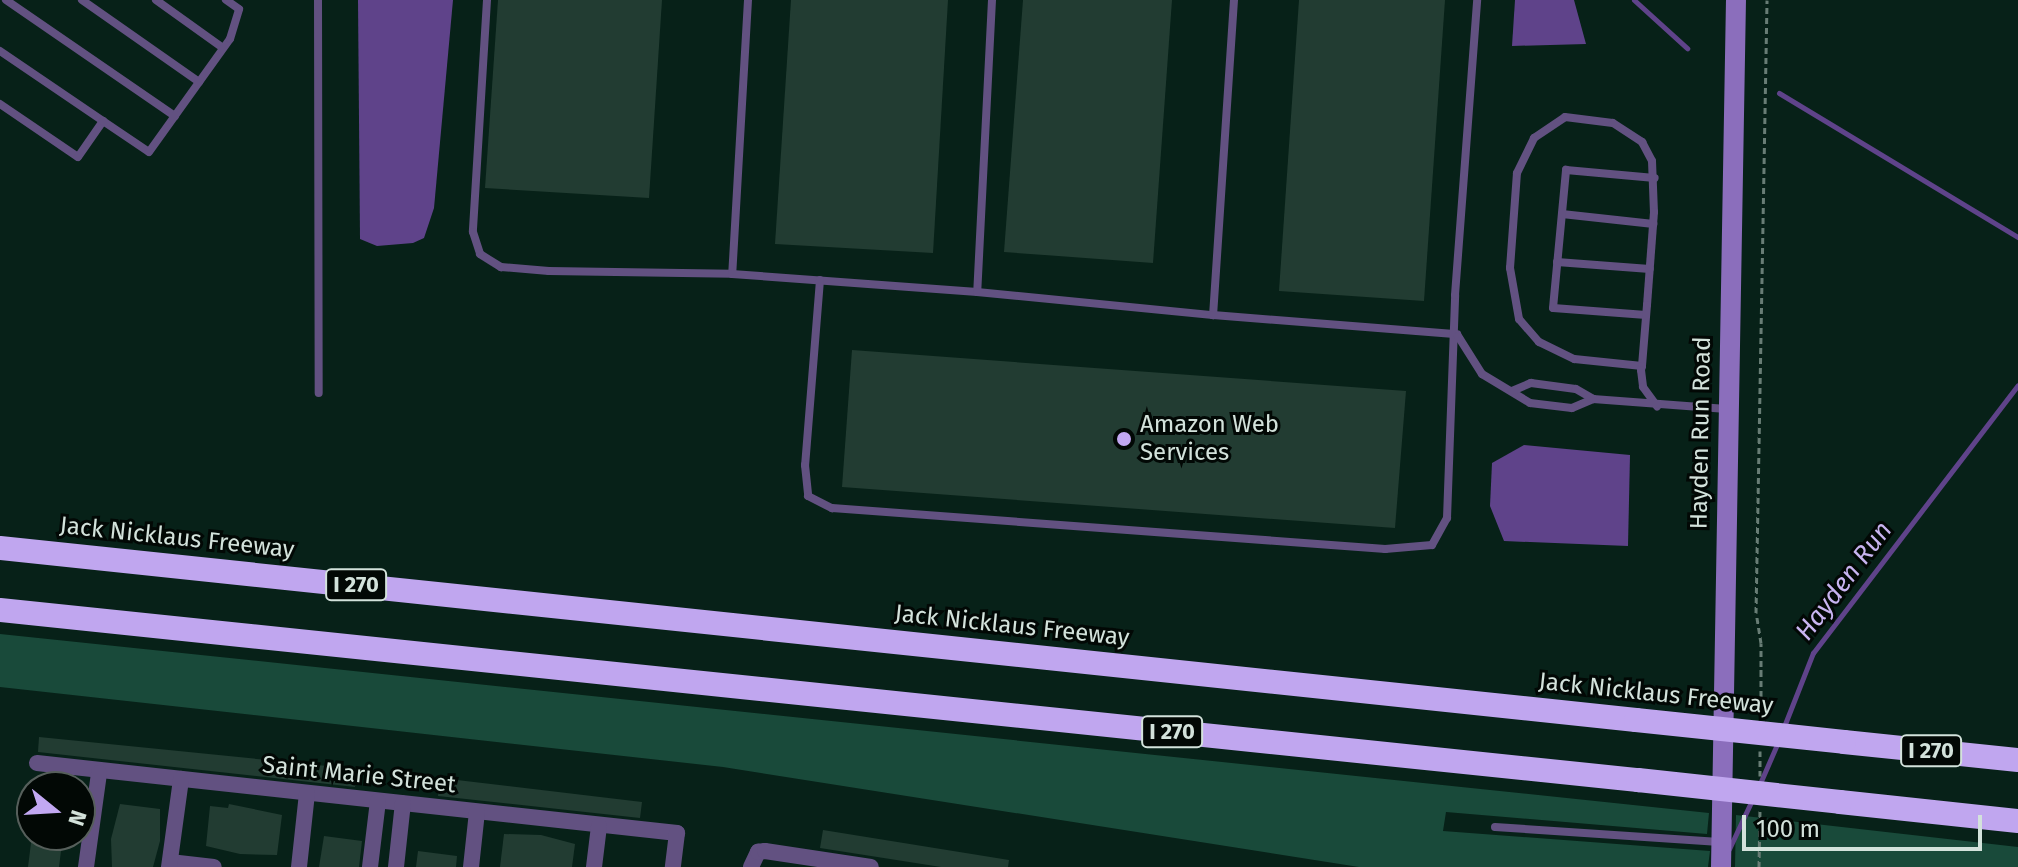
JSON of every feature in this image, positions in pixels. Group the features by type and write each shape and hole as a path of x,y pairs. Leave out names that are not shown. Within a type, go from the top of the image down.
{"highway":[{"name":"Jack Nicklaus Freeway","path":"0,548 2018,760"},
{"name":"I 270","path":"0,610 2018,821"}],"main road":[{"name":"Hayden Run Road","path":"1721,867 1736,0"}],"street":[{"name":"Saint Marie Street","path":"37,763 99,773 181,779 677,833 673,867"},
{"path":"86,867 99,773"},
{"path":"181,779 170,865 214,867"},
{"path":"299,867 307,793"},
{"path":"370,867 378,801"},
{"path":"396,867 403,803"},
{"path":"471,867 477,812"},
{"path":"594,867 599,826"},
{"path":"754,860 871,867"}],"lane":[{"path":"6,0 175,116"},
{"path":"82,0 199,82"},
{"path":"156,0 223,48"},
{"path":"0,51 149,152 223,48 239,9 226,0"},
{"path":"318,0 319,393"},
{"path":"487,0 473,232 480,254 501,267 549,271 732,274 820,280 1457,334"},
{"path":"732,274 748,0"},
{"path":"977,292 992,0"},
{"path":"1213,315 1234,0"},
{"path":"820,280 805,465 808,496 832,508 1385,549 1432,545 1447,518 1457,334 1455,295 1477,0"},
{"path":"0,104 78,157 103,121"},
{"path":"1642,366 1589,363 1539,342 1519,319 1510,268 1517,173 1524,153 1551,124 1581,115 1613,123 1642,142 1655,178 1643,387 1657,406"},
{"path":"1646,315 1553,308 1566,170 1655,178"},
{"path":"1562,214 1653,224"},
{"path":"1557,262 1650,269"},
{"path":"1457,334 1482,374 1530,403 1572,408 1593,399"},
{"path":"1512,391 1531,383 1576,389 1593,399 1728,409"},
{"path":"1495,827 1721,842"}],"path":[{"path":"1761,724 1761,643 1756,613 1767,0"},
{"path":"1760,740 1760,788"},
{"path":"1759,867 1760,804"}],"green space":[{"path":"0,634 1709,813 1707,834 1446,812 1443,831 1710,851 1708,867 1359,867 723,767 0,687"},
{"path":"1736,815 2018,847 2018,867 1735,867"}],"shaded area":[{"path":"358,0 453,0 434,208 424,238 413,243 377,246 360,239"},
{"path":"1515,0 1574,0 1586,44 1512,46"},
{"path":"1524,445 1630,455 1628,546 1504,541 1490,506 1492,463"}],"building":[{"path":"498,0 662,0 649,198 485,188"},
{"path":"791,0 948,0 933,253 775,244"},
{"path":"1023,0 1172,0 1153,263 1004,252"},
{"path":"1299,0 1445,0 1424,301 1279,291"},
{"name":"Amazon Web Services","path":"852,350 1406,391 1395,528 842,487"},
{"path":"39,737 357,769 355,787 38,752"},
{"path":"440,778 642,802 640,818 438,796"},
{"path":"120,804 160,809 160,841 153,867 112,867 111,839"},
{"path":"229,804 282,815 277,855 240,854 206,846 210,806 228,808"},
{"path":"823,830 1009,860 1008,867 941,867 820,848"},
{"path":"504,834 541,835 575,844 572,867 500,867"},
{"path":"324,836 362,841 359,867 319,867"},
{"path":"30,851 61,851 59,867 28,867"},
{"path":"418,851 457,856 456,867 416,867"}],"waterway":[{"path":"1634,0 1687,48"},
{"path":"1779,93 2018,237"},
{"name":"Hayden Run","path":"1783,729 1813,653 2018,385"},
{"name":"Hayden Run","path":"1758,788 1778,742"},
{"name":"Hayden Run","path":"1729,849 1752,800"}],"place":[{"name":"Amazon Web Services","path":"1124,439"}]}
